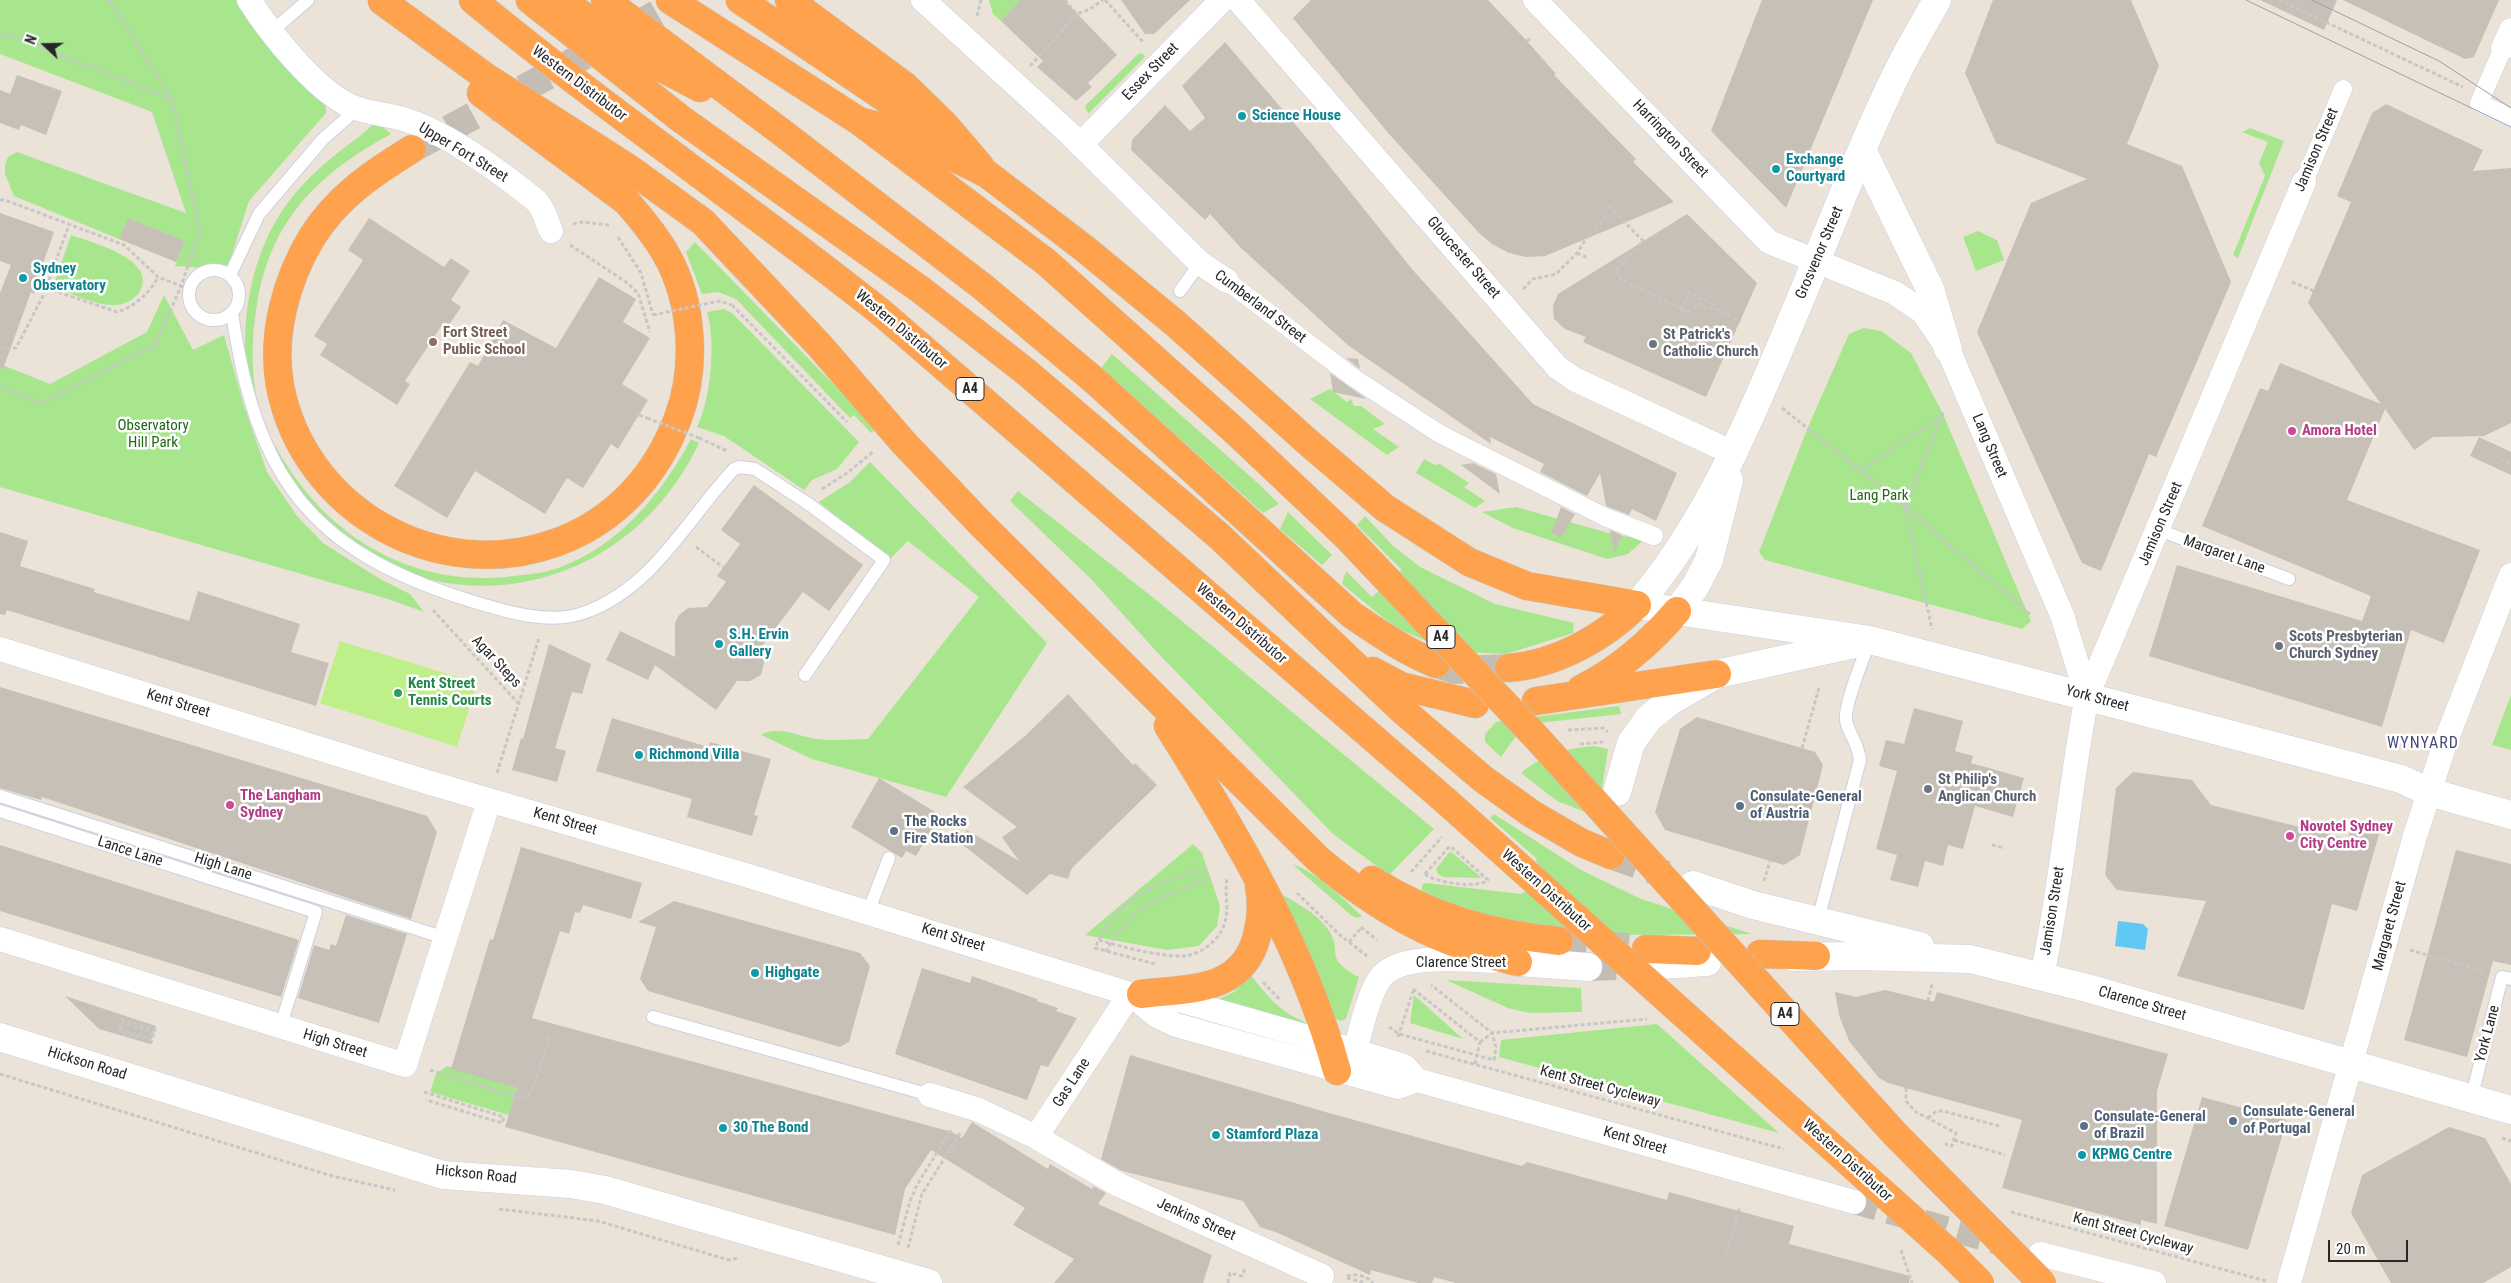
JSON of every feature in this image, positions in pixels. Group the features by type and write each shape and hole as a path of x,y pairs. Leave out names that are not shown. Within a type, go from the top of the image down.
{"highway":[{"name":"Western Distributor","path":"473,0 541,56 798,246 883,314 1447,802 1949,1252 1980,1283"},
{"path":"530,0 680,119 921,290 1025,370 1219,536 1402,710 1483,779 1532,814 1582,843 1611,855"},
{"path":"560,0 662,68 780,131"},
{"path":"605,0 983,287 1095,381 1352,616 1400,647 1436,664"},
{"path":"670,0 832,104"},
{"path":"734,0 832,104"},
{"path":"740,0 892,103 945,125"},
{"path":"789,0 905,86 945,125 987,174"},
{"path":"382,1 422,45 470,85 626,200 644,221 668,257 680,286 687,318 690,349 680,414 668,444 655,466 616,509 596,525 571,537 524,552 496,555 452,552 409,541 358,513 338,495 308,458 293,429 280,386 278,349 281,320 288,289 298,263 313,236 346,194 376,170 412,149"},
{"path":"382,1 486,77 630,169 703,222 820,346 903,442 1019,564 1311,852 1345,882 1415,927 1471,950 1518,962"},
{"name":"A4","path":"832,104 859,121 1046,262 1236,432 1346,536 1543,744 1895,1134 2042,1283"},
{"path":"859,121 902,132 987,174 1085,249 1176,324 1310,444 1385,508 1469,562 1527,586 1637,605"},
{"path":"820,346 910,430 1337,855 1384,887 1443,917 1496,933 1559,942"},
{"path":"1509,668 1563,655 1619,622 1637,605"},
{"path":"1677,611 1656,636 1616,668 1574,692 1545,699 1717,674"},
{"path":"1298,612 1364,666 1395,682 1424,693 1475,704"},
{"path":"1144,689 1216,802 1257,878 1280,924 1343,1072"},
{"path":"1136,994 1211,985 1226,980 1238,971 1250,955 1258,932 1261,899 1257,878"},
{"path":"1654,957 1702,956"},
{"path":"1762,956 1816,956"}],"street":[{"name":"Upper Fort Street","path":"250,0 271,32 304,68 346,104 357,109 423,127 470,154 506,177 538,203 551,231"},
{"name":"Cumberland Street","path":"923,0 1080,145 1156,222 1200,263 1227,281 1354,378 1440,434 1605,517 1654,536"},
{"name":"Essex Street","path":"1080,145 1222,0"},
{"name":"Gloucester Street","path":"1238,0 1557,367 1574,379 1735,454"},
{"name":"Harrington Street","path":"1536,0 1769,242 1817,261"},
{"name":"Grosvenor Street","path":"1637,605 1661,578 1735,454 1862,150 1897,73 1937,0"},
{"path":"2507,39 2479,103 2511,118"},
{"name":"Jamison Street","path":"2042,976 2051,936 2078,744 2087,696 2159,530 2343,89"},
{"path":"1862,150 1930,289 1948,349"},
{"name":"Lang Street","path":"1817,261 1909,301 1923,312 1948,349 2062,615 2087,696"},
{"name":"Grosvenor Street","path":"1677,611 1695,587 1709,560 1735,454"},
{"name":"Margaret Street","path":"2289,1283 2429,792 2445,743 2511,575"},
{"name":"York Street","path":"1637,605 1870,640 2401,779 2429,792 2511,815"},
{"path":"1617,792 1631,743 1648,718 1669,702 1717,674 1870,640"},
{"name":"Kent Street","path":"0,649 489,801 868,912 1136,994 1179,1000 1330,1043 1404,1066 1417,1080 1854,1202"},
{"path":"405,1065 489,801"},
{"path":"1693,885 1753,904 1970,959"},
{"name":"High Street","path":"0,940 280,1028 405,1065"},
{"name":"Clarence Street","path":"1816,956 1970,959 2042,976 2511,1110"},
{"name":"Clarence Street","path":"1343,1072 1355,1051 1376,985 1382,976 1395,966 1456,959 1588,966"},
{"name":"Kent Street","path":"1136,994 1149,1010 1170,1022 1398,1087 1417,1080"},
{"name":"Gas Lane","path":"1036,1137 1136,994"},
{"name":"Hickson Road","path":"0,1037 443,1175 571,1184 605,1190 917,1281"},
{"path":"930,1095 979,1110 1036,1137"},
{"name":"Jenkins Street","path":"1036,1137 1119,1185 1333,1276"},
{"path":"2040,1254 2154,1283"},
{"path":"2074,1263 2099,1283"}],"lane":[{"path":"271,32 308,0"},
{"path":"230,275 259,214 323,139 357,109"},
{"path":"1180,291 1200,263"},
{"path":"209,270 223,271 230,275 239,290 238,302 232,313 220,320 202,318 191,305 185,287 209,270"},
{"path":"232,313 239,362 256,423 266,447 298,500 329,531 369,558 446,593 512,612 545,617 565,618 586,612 633,586 652,568 727,476 740,467 755,470 810,505 884,560 805,674"},
{"name":"Margaret Lane","path":"2159,530 2289,579"},
{"path":"1818,920 1860,760 1858,746 1846,720 1848,707 1870,640"},
{"name":"High Lane","path":"0,796 445,938"},
{"name":"Lance Lane","path":"0,811 316,912 280,1028"},
{"path":"868,912 889,858"},
{"name":"York Lane","path":"2471,1099 2507,978"},
{"path":"653,1017 930,1095"}],"path":[{"path":"0,387 42,404 156,344 185,287 200,232 172,98 109,0"},
{"path":"976,18 980,14 982,0"},
{"path":"1065,0 1077,14"},
{"path":"1030,66 1077,14 1090,9 1104,0 1144,43"},
{"path":"2279,0 2466,89 2479,103"},
{"path":"0,38 7,34 172,98"},
{"path":"1527,41 1532,37"},
{"path":"0,200 5,200 124,245 158,277 185,287"},
{"path":"1609,206 1643,241 1614,269 1622,280 1687,312 1700,304 1741,320"},
{"path":"1523,289 1533,279 1556,274 1577,253 1590,233 1606,216"},
{"path":"551,231 581,222 610,225 641,273 653,315 719,301 732,305"},
{"path":"0,348 16,348 46,287 69,224"},
{"path":"551,231 638,292 650,332"},
{"path":"1577,253 1588,258"},
{"path":"38,284 117,312 124,310 152,290 158,277"},
{"path":"2292,282 2314,291"},
{"path":"1681,309 1688,292 1712,303 1714,308"},
{"path":"1762,392 1905,506 2032,616"},
{"path":"1860,470 1943,414 1905,506 1930,616 1937,657"},
{"path":"639,415 699,438 731,454 740,467"},
{"path":"810,505 820,490 848,473 874,451"},
{"path":"2494,456 2511,464"},
{"path":"680,535 723,567"},
{"name":"Agar Steps","path":"412,579 421,597 519,704 497,773"},
{"path":"519,704 539,638"},
{"path":"1802,748 1819,688"},
{"path":"1568,730 1603,728"},
{"path":"1577,744 1602,742"},
{"path":"1409,875 1442,837"},
{"path":"1419,880 1452,844 1488,880 1481,885 1436,881 1425,874"},
{"path":"1992,845 2005,848"},
{"path":"1764,884 1770,861"},
{"path":"1165,965 1095,948 1128,902 1156,887 1208,868"},
{"path":"1099,940 1160,954 1190,956 1211,944 1224,927 1228,908 1227,873"},
{"path":"1106,952 1117,930 1137,910 1210,878"},
{"path":"1293,888 1349,942 1367,956"},
{"path":"1349,942 1368,921"},
{"path":"1361,928 1377,940"},
{"path":"2386,942 2507,978"},
{"path":"1259,978 1287,1006"},
{"path":"1928,1001 1933,981"},
{"path":"1385,1022 1399,1036 1494,1060 1496,1047 1492,1033 1427,982"},
{"path":"1408,986 1480,1042"},
{"path":"1399,1036 1413,990"},
{"path":"1475,1064 1480,1042 1492,1033 1647,1019"},
{"path":"148,1038 121,1030 123,1023 152,1032 149,1040 118,1031 122,1020 155,1030 150,1045"},
{"path":"405,1065 442,1073 524,1099 532,1091 550,1035"},
{"name":"Kent Street Cycleway","path":"1418,1049 1784,1149"},
{"path":"0,1074 332,1176 398,1191"},
{"path":"1906,1088 1906,1101 1916,1112 1956,1133 1952,1146"},
{"path":"424,1092 504,1117 502,1123 426,1100"},
{"path":"1928,1118 1937,1111 1943,1111 1999,1126"},
{"path":"898,1245 913,1193 950,1130"},
{"path":"908,1248 922,1194 958,1135"},
{"path":"1954,1140 2005,1155"},
{"path":"1725,1256 1740,1207"},
{"path":"497,1208 598,1222 729,1260 746,1257"},
{"name":"Kent Street Cycleway","path":"2008,1211 2272,1283"},
{"path":"1901,1250 1912,1283"},
{"path":"1352,1274 1369,1278 1373,1283"},
{"path":"1333,1276 1365,1283"}],"green space":[{"path":"0,0 237,0 325,101 326,113 249,201 227,270 175,266 184,241 128,218 119,239 14,196 5,174 5,165 8,157 17,152 186,213 152,112 0,54"},
{"path":"989,0 1020,0 1001,21 993,14"},
{"path":"1142,53 1145,57 1088,114 1085,106 1138,54"},
{"path":"372,125 383,127 391,134 342,165 302,202 287,223 274,247 264,274 255,318 253,373 257,401 266,429 288,467 308,494 330,517 354,537 381,553 409,565 440,574 472,578 505,577 545,572 580,558 619,532 636,516 666,480 691,439 699,443 666,496 623,538 574,567 521,582 466,585 410,574 357,549 308,509 293,492 269,454 253,413 246,369 245,330 255,270 273,226 294,194 320,168"},
{"path":"2250,128 2284,141 2238,258 2233,255 2265,176 2259,163 2268,142 2242,132"},
{"path":"1978,231 1997,240 2004,260 1976,271 1963,237"},
{"path":"71,235 106,247 131,261 139,270 143,280 138,294 122,304 107,305 53,287"},
{"path":"695,242 877,429 871,433 854,415 850,418 736,299 718,292 702,294 686,252"},
{"name":"Observatory Hill Park","path":"164,295 193,350 224,335 243,403 267,472 297,516 323,543 380,579 410,594 424,612 388,599 0,487 0,364 50,384 147,332"},
{"path":"724,309 732,313 859,442 837,469 812,480 804,490 724,436 697,427 706,401 711,370 710,324 707,312"},
{"name":"Lang Park","path":"1864,328 1881,331 1911,353 1943,414 2031,621 2022,629 1765,560 1759,552 1808,427 1849,334"},
{"path":"1112,354 1279,504 1263,513 1101,368"},
{"path":"1330,389 1347,402 1351,399 1354,406 1361,406 1385,424 1373,429 1399,447 1387,455 1310,399"},
{"path":"1424,459 1435,465 1440,464 1469,483 1464,487 1485,501 1475,508 1416,473"},
{"path":"870,462 1047,643 946,797 812,759 761,735 767,732 781,731 817,739 868,739 979,597 908,541 889,560 819,502 850,482"},
{"path":"1018,491 1160,603 1434,829 1389,875 1333,834 1155,650 1091,579 1010,501"},
{"path":"1516,507 1616,535 1645,539 1628,554 1607,559 1513,528 1482,512"},
{"path":"1288,512 1332,555 1322,565 1280,529"},
{"path":"1365,516 1392,545 1420,567 1495,604 1574,623 1573,633 1506,654 1464,652 1422,639 1396,628 1342,584 1346,571 1372,597 1402,570 1357,525"},
{"name":"Kent Street Tennis Courts","path":"340,641 477,683 457,747 320,703"},
{"path":"2511,695 2511,750 2492,745"},
{"path":"1619,706 1621,714 1538,723 1516,736 1501,757 1485,742 1485,734 1496,722"},
{"path":"1594,746 1608,749 1602,788 1601,818 1557,801 1521,773 1546,757 1574,749"},
{"path":"1494,814 1581,870 1641,899 1752,934 1642,935 1549,932 1468,910 1422,892 1422,885 1426,883 1521,894 1533,888 1541,874 1535,857 1490,818"},
{"path":"1193,844 1202,853 1220,906 1217,926 1199,946 1167,950 1085,935"},
{"path":"1450,851 1482,878 1444,877 1438,874 1436,869"},
{"path":"1292,864 1321,880 1362,916 1358,918 1352,916"},
{"path":"1283,895 1306,909 1323,923 1332,936 1337,959 1340,964 1359,977 1346,1019 1341,1021 1333,1018 1318,975"},
{"path":"1251,975 1275,1003 1305,1022 1304,1028 1217,1000 1234,992"},
{"path":"1446,980 1581,988 1582,1012 1529,1013 1508,1008"},
{"path":"1414,995 1463,1039 1410,1023"},
{"path":"1657,1024 1779,1133 1499,1057 1501,1040"},
{"path":"447,1066 517,1088 509,1115 430,1092 436,1074"}],"water":[{"path":"2118,921 2143,924 2148,929 2145,950 2115,946"}],"building":[{"path":"1020,0 1064,0 1117,55 1088,83 1092,87 1076,101 1037,67 1043,61 1001,21"},
{"path":"1121,0 1190,0 1154,34 1145,34"},
{"path":"1311,0 1488,0 1556,74 1554,75 1636,159 1633,162 1674,202 1545,256 1526,257 1509,253 1492,244 1479,233 1389,134 1293,18"},
{"path":"1762,0 1873,0 1786,208 1711,131"},
{"path":"1993,0 2131,0 2159,66 2127,144 2182,166 2231,282 2156,457 2149,454 2101,571 2082,563 1977,332 2031,203 2087,179 1996,143 1965,73"},
{"path":"2260,0 2337,0 2324,30"},
{"path":"2343,0 2499,0 2474,57 2465,59"},
{"path":"1225,42 1311,143 1412,269 1533,404 1677,473 1656,521 1632,509 1629,515 1606,506 1600,473 1587,496 1540,472 1544,464 1490,437 1491,444 1349,346 1241,248 1210,214 1205,220 1131,150 1132,140 1165,105 1190,131 1205,118 1182,86"},
{"path":"17,75 62,91 46,135 21,125 19,130 0,123 0,90 10,94"},
{"path":"2386,104 2483,150 2473,171 2511,168 2511,423 2484,436 2433,437 2414,450 2385,409 2347,500 2480,550 2444,643 2411,630 2382,727 2149,656 2177,565 2362,621 2371,596 2202,526 2260,388 2268,391 2280,363 2381,404 2308,303 2351,202 2337,196 2372,113"},
{"name":"Sydney Observatory","path":"0,213 54,232 40,272 42,273 38,284 34,294 31,292 3,369 0,368 0,293 11,265 0,261"},
{"path":"1687,214 1757,283 1706,397 1583,342 1586,337 1565,329 1554,319 1553,306 1558,294"},
{"path":"128,218 185,241 176,262 119,239"},
{"path":"369,218 444,267 451,258 470,271 451,300 461,307 449,325 444,322 405,381 410,384 397,405 320,355 327,344 314,336 363,260 348,250"},
{"path":"599,277 636,299 623,322 650,338 622,384 648,400 618,449 611,444 583,488 567,478 545,514 475,471 447,518 394,486 470,362 478,366 503,320 556,348"},
{"path":"1346,358 1358,359 1360,369"},
{"path":"1330,373 1365,398 1366,399 1333,392"},
{"path":"2479,437 2511,452 2511,475 2470,456"},
{"path":"1473,463 1496,474 1500,494 1461,465"},
{"path":"754,485 863,565 829,611 803,592 759,650 764,662 761,675 750,681 737,681 716,710 655,665 648,680 606,660 620,631 675,657 675,623 679,615 688,608 707,607 726,582 717,576 740,544 721,530"},
{"path":"1561,507 1575,514 1561,538 1551,533"},
{"path":"1610,530 1622,535 1614,554"},
{"path":"0,532 28,541 20,566 95,589 94,592 189,621 198,591 300,624 291,652 329,663 316,706 7,610 5,615 0,614"},
{"path":"549,644 591,664 582,694 572,692 555,748 566,751 557,782 512,770 521,738 523,739"},
{"name":"The Langham Sydney","path":"0,687 427,816 437,832 411,919 42,797 41,800 0,788"},
{"path":"1068,694 1133,765 1135,763 1157,785 1072,868 1068,879 1050,874 1027,895 959,842 967,830 1019,861 1002,837 1017,827 963,787 1025,736"},
{"name":"St Philip's Anglican Church","path":"1914,708 1963,721 1955,751 1973,756 1971,763 2024,778 2013,817 1975,806 1963,849 1948,845 1943,866 1925,861 1918,887 1890,880 1897,855 1876,849 1897,771 1879,766 1886,740 1904,744"},
{"path":"1697,717 1815,752 1823,765 1800,855 1784,865 1665,830 1655,812 1680,729"},
{"path":"612,718 708,747 710,742 771,759 754,815 758,816 752,836 687,817 692,799 596,771"},
{"path":"2133,772 2192,780 2211,805 2348,839 2353,820 2381,827 2357,911 2332,904 2304,1010 2177,976 2206,901 2117,890 2105,875 2116,788"},
{"path":"879,778 940,815 916,856 906,851 902,858 851,827"},
{"path":"0,845 299,940 281,997 0,911"},
{"path":"521,847 642,883 631,919 583,905 580,913 575,912 569,934 560,931 532,1018 952,1132 962,1138 972,1122 1048,1169 1050,1164 1092,1189 1093,1186 1106,1193 1098,1204 1212,1255 1203,1283 1054,1283 1074,1259 1013,1225 1025,1208 931,1150 905,1189 895,1235 505,1127 517,1088 451,1069 490,939 493,940"},
{"path":"2456,850 2511,864 2511,965 2493,961 2467,1057 2404,1040"},
{"name":"Highgate","path":"674,901 860,953 870,966 849,1042 840,1047 648,991 640,979 656,927 638,922"},
{"path":"346,915 407,934 379,1023 298,998 314,945 329,950 331,944 336,946"},
{"path":"922,968 970,983 972,976 1037,999 1037,1001 1058,1008 1056,1011 1077,1018 1048,1067 1041,1065 1027,1100 895,1054"},
{"path":"1885,990 1934,1002 1937,992 2168,1054 2157,1091 2157,1224 2141,1220 2141,1225 2002,1188 2022,1120 1888,1083 1879,1078 1849,1041 1839,1015 1835,992 1856,997"},
{"path":"65,996 156,1026 150,1044 99,1029"},
{"path":"1130,1055 1329,1113 1522,1166 1527,1162 1667,1200 1669,1192 1794,1226 1789,1244 1910,1276 1909,1283 1456,1283 1434,1277 1432,1283 1418,1283 1371,1270 1370,1275 1278,1233 1260,1227 1243,1201 1122,1171 1101,1159"},
{"path":"2202,1097 2287,1120 2248,1250 2164,1226"},
{"path":"2449,1127 2485,1138 2511,1184 2511,1267 2483,1283 2391,1283 2351,1213 2362,1175"}],"tunnel":[{"path":"412,149 571,63 681,0"},
{"path":"1436,664 1455,670 1509,668"},
{"path":"1611,855 1666,875"},
{"path":"1559,941 1646,949"},
{"path":"1588,967 1647,965"},
{"path":"1854,1202 2009,1246"}],"tram line":[{"path":"2246,0 2511,127"},
{"path":"2312,0 2439,61 2511,108"}],"place":[{"name":"Science House","path":"1242,116"},
{"name":"Exchange Courtyard","path":"1776,169"},
{"name":"Sydney Observatory","path":"23,278"},
{"name":"Fort Street Public School","path":"433,342"},
{"name":"St Patrick's Catholic Church","path":"1653,344"},
{"name":"Amora Hotel","path":"2292,431"},
{"name":"S.H. Ervin Gallery","path":"719,644"},
{"name":"Scots Presbyterian Church Sydney","path":"2279,646"},
{"name":"Kent Street Tennis Courts","path":"398,693"},
{"name":"Richmond Villa","path":"639,755"},
{"name":"St Philip's Anglican Church","path":"1928,789"},
{"name":"The Langham Sydney","path":"230,805"},
{"name":"Consulate-General of Austria","path":"1740,806"},
{"name":"The Rocks Fire Station","path":"894,831"},
{"name":"Novotel Sydney City Centre","path":"2290,836"},
{"name":"Highgate","path":"755,973"},
{"name":"Consulate-General of Portugal","path":"2233,1121"},
{"name":"Consulate-General of Brazil","path":"2084,1126"},
{"name":"30 The Bond","path":"723,1128"},
{"name":"Stamford Plaza","path":"1216,1135"},
{"name":"KPMG Centre","path":"2082,1155"}],"district":[{"name":"WYNYARD","path":"2423,744"}]}
